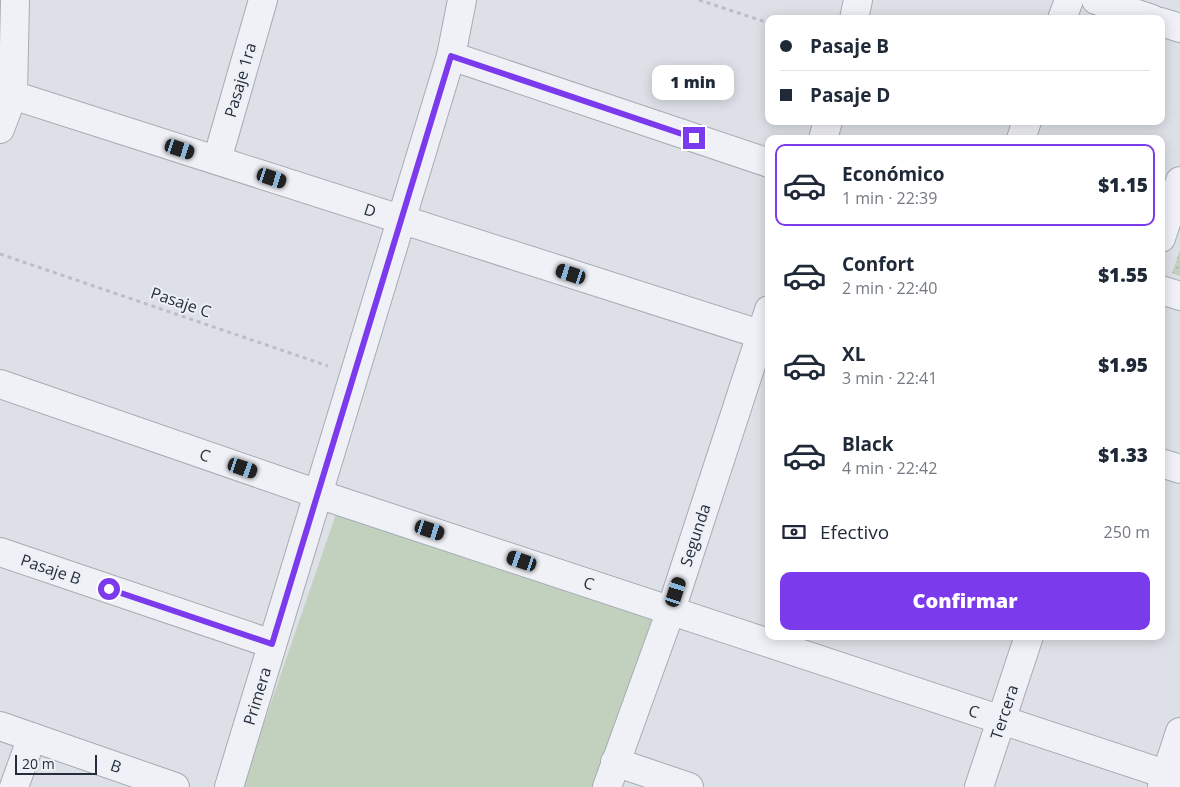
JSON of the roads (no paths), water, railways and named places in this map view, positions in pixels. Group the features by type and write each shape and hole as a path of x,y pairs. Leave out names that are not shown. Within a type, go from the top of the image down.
{"street":[{"path":"0,129 6,93 15,0"},
{"name":"Pasaje 1ra","path":"217,160 263,0"},
{"name":"Primera","path":"229,787 451,56 462,0"},
{"path":"855,15 858,0"},
{"path":"1063,15 1069,0"},
{"path":"1096,0 1140,15"},
{"path":"1165,23 1180,28"},
{"path":"451,56 765,162"},
{"name":"D","path":"6,93 401,220 765,327"},
{"path":"1165,226 1180,181"},
{"path":"1165,291 1180,296"},
{"name":"Segunda","path":"611,775 670,610 765,330"},
{"name":"C","path":"0,384 318,494 1001,720 1169,780"},
{"path":"1165,464 1180,469"},
{"name":"Pasaje B","path":"0,552 272,644"},
{"name":"Tercera","path":"979,787 1028,640"},
{"name":"B","path":"0,726 175,787"},
{"path":"1169,780 1180,732"},
{"path":"14,787 32,737"},
{"path":"611,775 689,787"}]}
